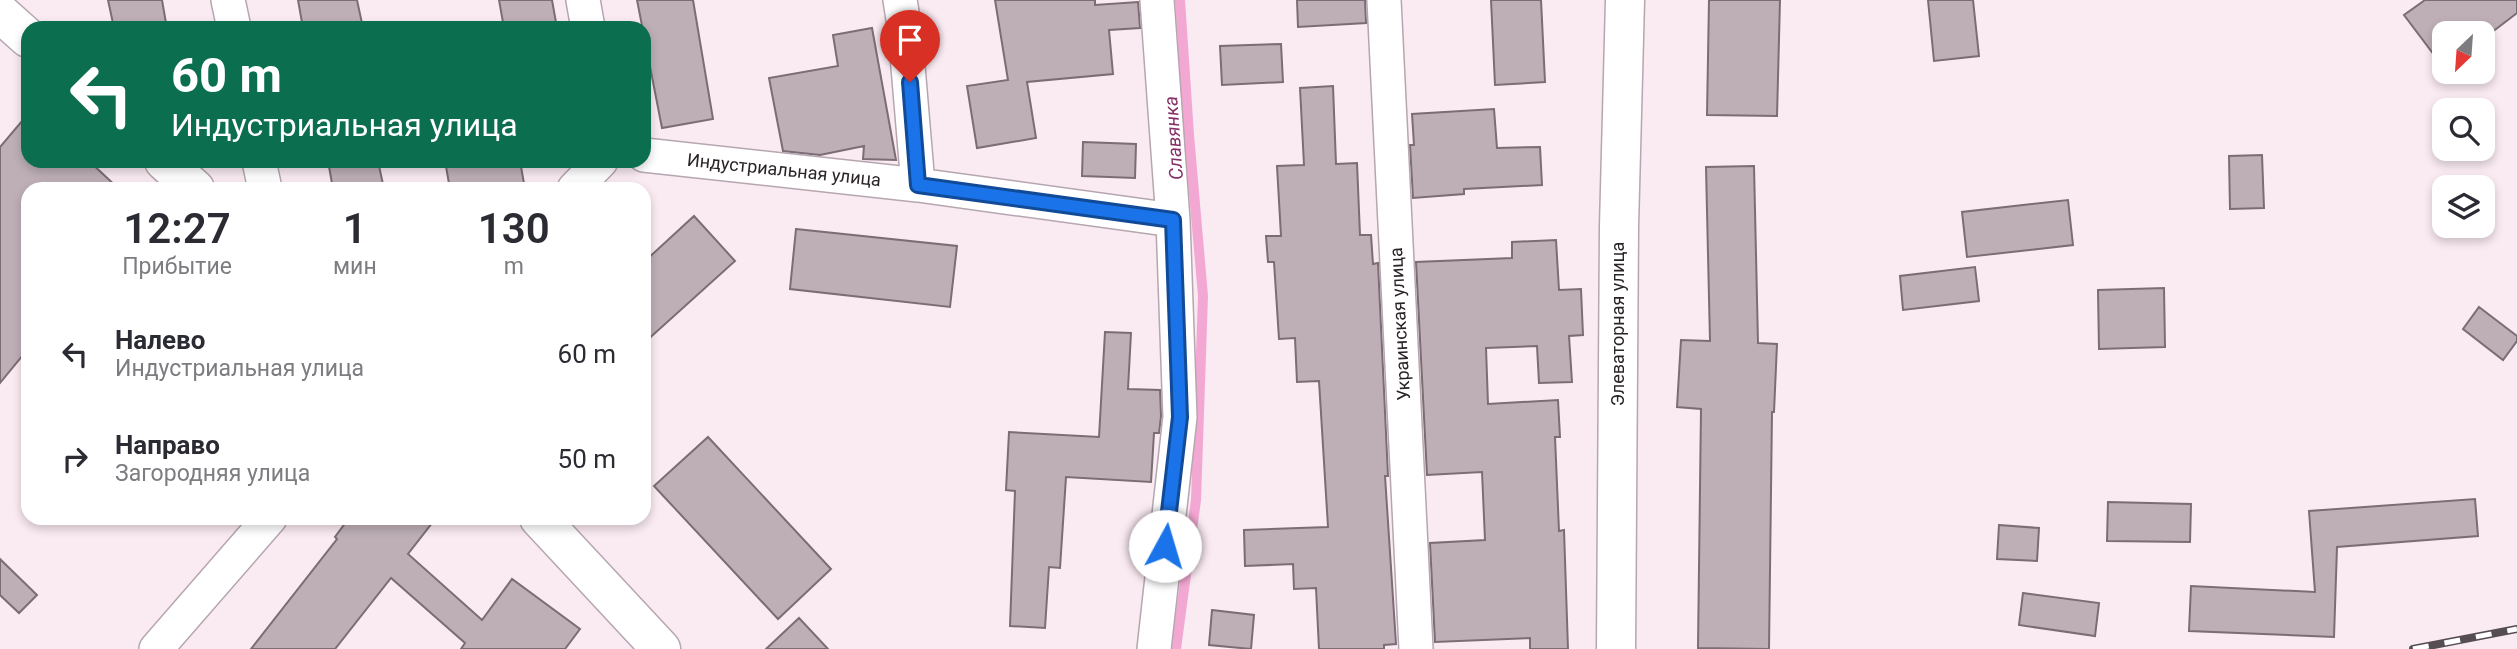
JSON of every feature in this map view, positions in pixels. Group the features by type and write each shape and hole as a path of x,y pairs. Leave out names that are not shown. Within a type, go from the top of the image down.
{"main road":[{"name":"Элеваторная улица","path":"1616,649 1619,227 1625,0"},
{"path":"0,13 21,32"},
{"path":"172,168 187,182"},
{"path":"546,525 661,649"}],"street":[{"path":"228,0 232,21"},
{"path":"583,0 587,21"},
{"path":"900,0 918,185"},
{"path":"1154,649 1180,417 1173,220 1157,0"},
{"name":"Украинская улица","path":"1384,0 1416,649"},
{"name":"Индустриальная улица","path":"651,156 918,185 1173,220"},
{"path":"581,182 594,168"},
{"path":"156,649 264,525"}],"building":[{"path":"108,0 162,0 166,21 112,21"},
{"path":"298,0 357,0 362,21 302,21"},
{"path":"499,0 552,0 556,21 503,21"},
{"path":"637,0 693,0 713,119 662,128 651,72 651,21 641,21"},
{"path":"995,0 1095,0 1095,5 1138,2 1140,28 1109,30 1113,74 1027,82 1036,138 977,148 967,86 1008,80"},
{"path":"1297,0 1365,0 1366,23 1298,27"},
{"path":"1491,0 1541,0 1545,82 1495,85"},
{"path":"1709,0 1780,0 1777,116 1707,115"},
{"path":"1928,0 1973,0 1979,56 1934,61"},
{"path":"2425,0 2517,0 2517,13 2496,29 2496,21 2432,21 2432,52 2404,15"},
{"path":"872,28 896,160 863,159 864,146 820,155 783,151 769,78 838,66 833,35"},
{"path":"1281,44 1283,82 1222,85 1220,46"},
{"path":"1333,86 1336,164 1357,163 1360,235 1371,235 1373,264 1378,263 1388,476 1385,476 1396,644 1384,645 1384,649 1319,649 1316,588 1294,589 1293,564 1245,566 1244,530 1328,527 1319,381 1297,382 1295,338 1279,339 1274,262 1268,262 1266,236 1281,236 1277,166 1304,165 1300,88"},
{"path":"1494,109 1497,148 1540,147 1542,185 1464,189 1464,194 1413,198 1410,145 1414,145 1412,114"},
{"path":"21,122 21,168 96,168 112,182 21,182 21,358 0,383 0,147"},
{"path":"1083,142 1136,144 1135,178 1082,176"},
{"path":"2262,155 2264,208 2230,209 2229,156"},
{"path":"1754,166 1758,343 1777,344 1772,412 1769,649 1698,648 1701,409 1677,407 1681,340 1710,341 1706,167"},
{"path":"329,168 380,168 382,182 332,182"},
{"path":"446,168 521,168 524,182 449,182"},
{"path":"2068,200 2073,245 1967,257 1962,212"},
{"path":"694,216 735,261 651,337 651,256"},
{"path":"796,229 957,246 950,307 790,289"},
{"path":"1556,240 1559,290 1581,289 1583,335 1569,336 1572,382 1539,383 1537,346 1486,348 1488,404 1558,400 1560,437 1555,437 1559,531 1564,530 1568,649 1530,649 1530,638 1435,642 1430,543 1485,540 1482,472 1427,475 1416,262 1512,258 1512,242"},
{"path":"1975,267 1979,301 1903,310 1900,276"},
{"path":"2164,288 2165,347 2099,349 2098,290"},
{"path":"2479,307 2517,336 2517,341 2503,360 2463,329"},
{"path":"1105,332 1131,333 1128,389 1160,390 1161,416 1159,433 1154,433 1151,482 1066,477 1060,568 1049,567 1045,628 1010,626 1015,491 1006,490 1009,432 1099,437"},
{"path":"708,437 831,569 778,619 654,486"},
{"path":"2475,499 2478,536 2337,547 2334,637 2189,631 2191,586 2315,592 2309,511"},
{"path":"2108,502 2191,504 2190,542 2107,541"},
{"path":"344,525 431,525 408,554 482,620 512,579 580,629 565,649 461,649 465,643 391,578 335,649 251,649 337,539 335,537"},
{"path":"1999,525 2039,528 2037,561 1997,559"},
{"path":"0,559 37,595 19,613 0,595"},
{"path":"2023,593 2099,603 2095,636 2019,625"},
{"path":"1212,610 1254,615 1251,649 1209,645"},
{"path":"799,618 828,649 766,649"}],"waterway":[{"name":"Славянка","path":"1176,649 1196,500 1203,296 1180,0"}],"railway":[{"path":"2413,649 2517,629"}],"route":[{"path":"910,82 918,185 1173,220 1180,417 1165,546"}]}
